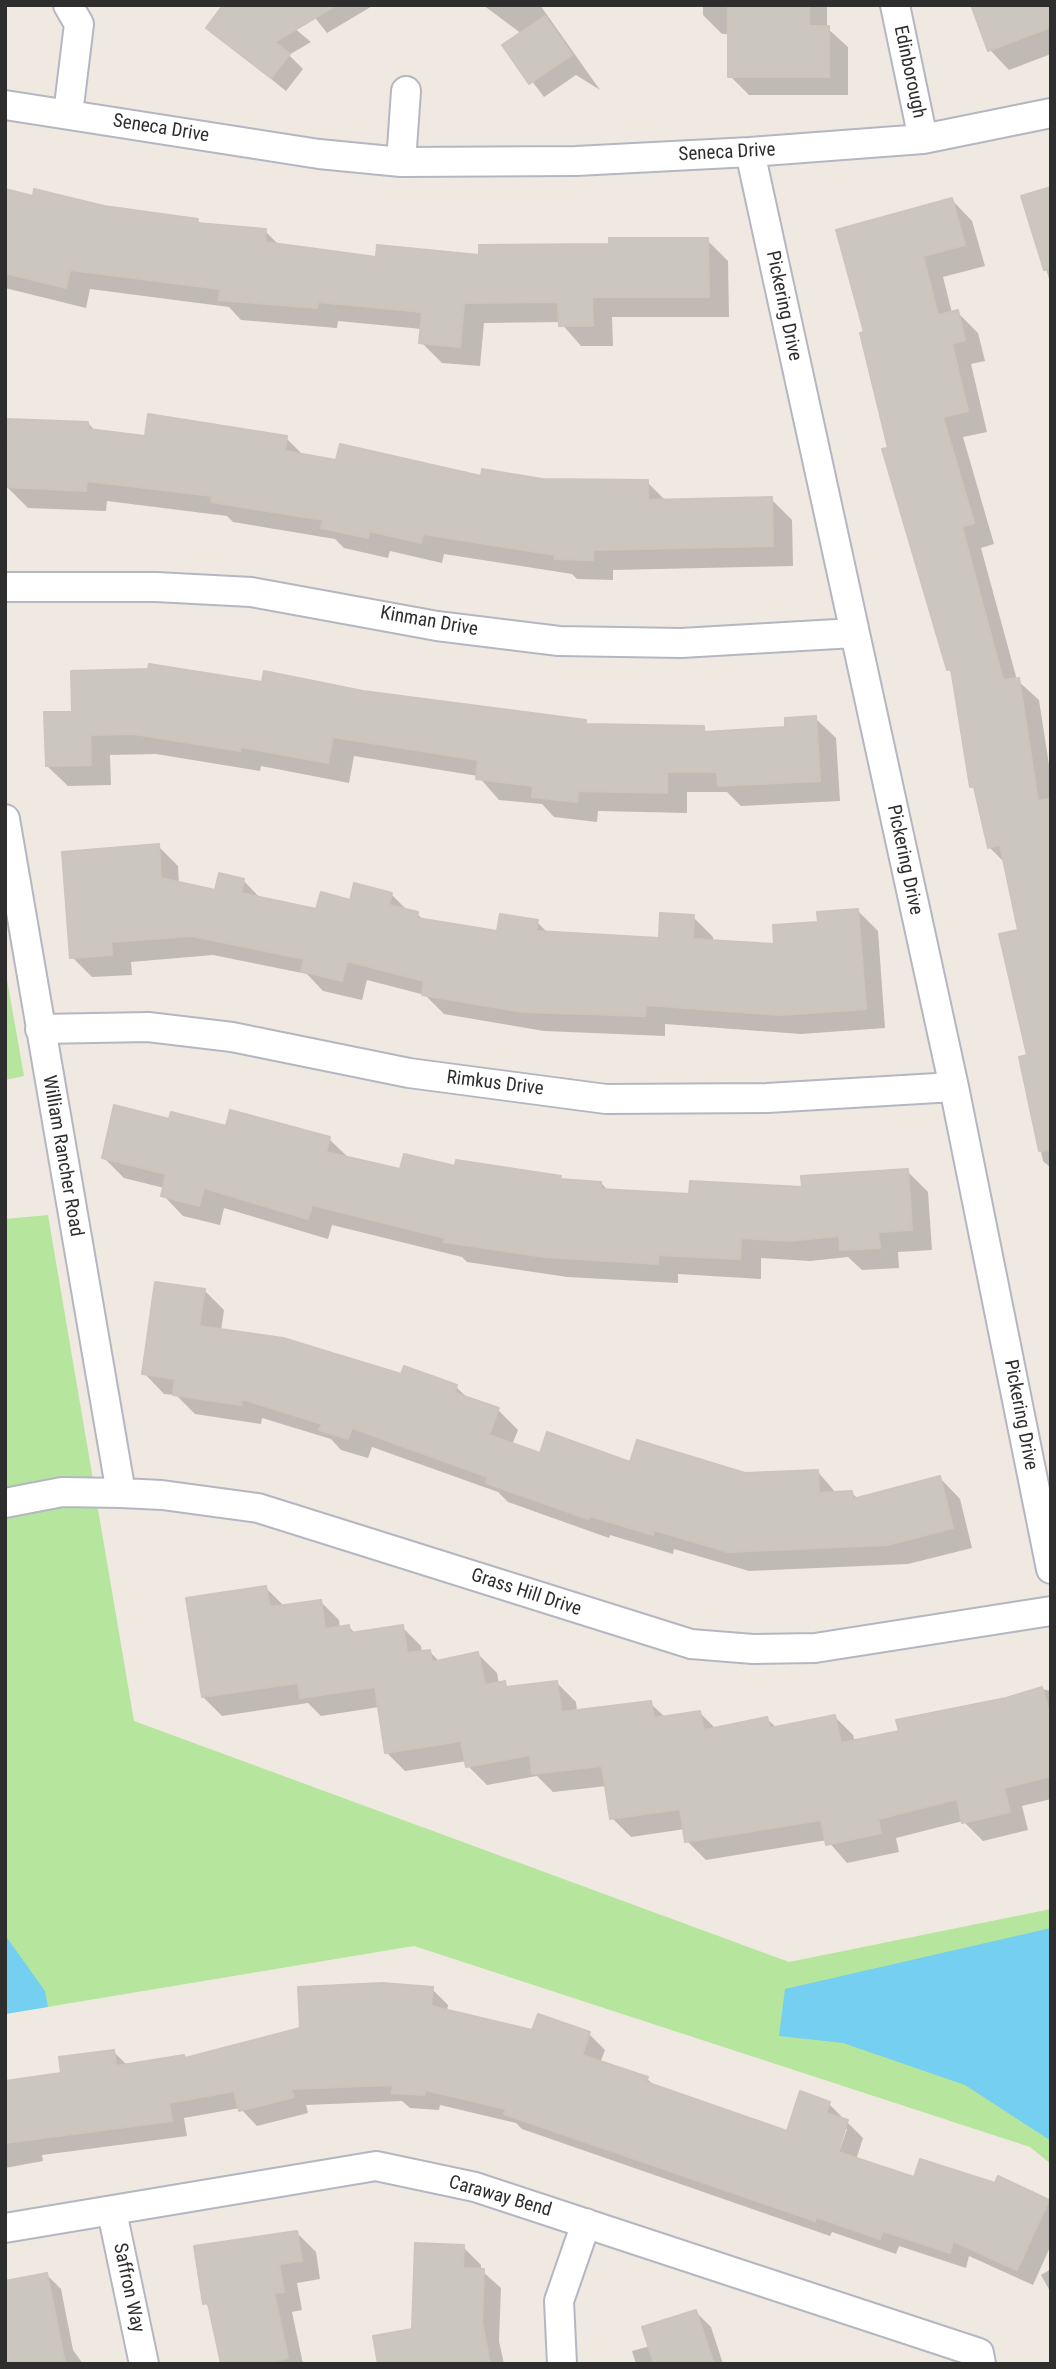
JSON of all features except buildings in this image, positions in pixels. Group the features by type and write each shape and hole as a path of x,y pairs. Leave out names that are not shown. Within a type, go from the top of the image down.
{"street":[{"path":"68,5 79,24 68,114"},
{"name":"Edinborough","path":"895,5 923,139"},
{"path":"401,162 406,91"},
{"name":"Seneca Drive","path":"5,105 319,154 401,162 576,161 923,139 1051,113"},
{"name":"Pickering Drive","path":"750,152 954,1087 1051,1569"},
{"name":"Kinman Drive","path":"5,587 156,587 251,592 438,626 559,641 681,643 853,633"},
{"name":"William Rancher Road","path":"5,819 121,1493"},
{"name":"Rimkus Drive","path":"40,1030 148,1027 232,1037 409,1073 606,1099 767,1098 954,1087"},
{"name":"Grass Hill Drive","path":"5,1503 62,1493 121,1493 162,1495 258,1508 691,1644 753,1649 815,1648 1051,1611"},
{"name":"Caraway Bend","path":"5,2228 376,2166 475,2187 980,2359"},
{"name":"Saffron Way","path":"112,2211 144,2364"},
{"path":"562,2364 559,2301 586,2223"}],"green space":[{"path":"5,968 24,1076 5,1080"},
{"path":"48,1215 134,1721 789,1962 1051,1909 1051,2164 1030,2147 414,1946 5,2014 5,1219"}],"water":[{"path":"1051,1928 1051,2141 965,2085 843,2043 779,2036 785,1989"},
{"path":"5,1935 45,1991 48,2007 5,2014"}]}
